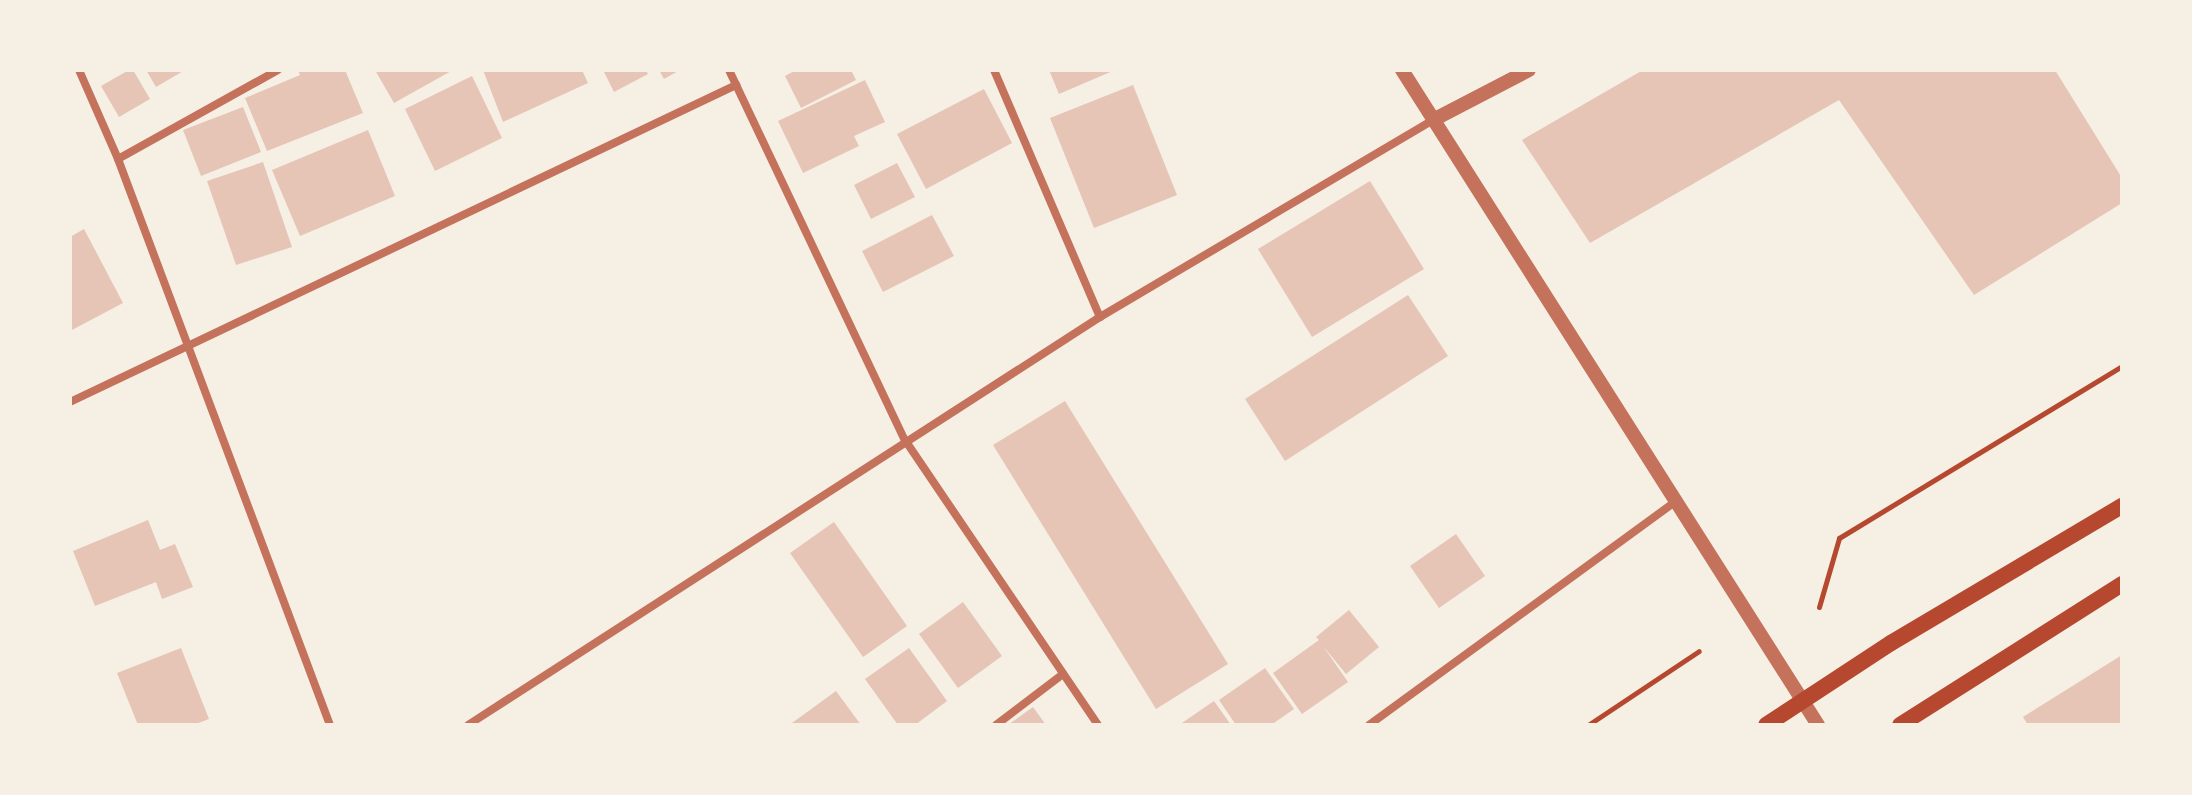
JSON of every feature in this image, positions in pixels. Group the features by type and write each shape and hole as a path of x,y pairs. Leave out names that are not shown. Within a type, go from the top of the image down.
{"main road":[{"path":"1766,725 1891,643 2122,506"},
{"path":"1900,725 2122,584"}],"street":[{"path":"79,70 118,159 330,725"},
{"path":"118,159 278,70"},
{"path":"729,70 905,440 1098,725"},
{"path":"994,70 1100,317"},
{"path":"1402,70 1818,725"},
{"path":"468,725 905,440 1100,317 1433,120 1529,70"},
{"path":"70,402 736,85"},
{"path":"1369,725 1677,500"},
{"path":"996,725 1063,674"}],"path":[{"path":"1819,607 1839,538 2122,366"},
{"path":"1588,725 1699,651"}],"building":[{"path":"133,70 150,99 119,117 101,86"},
{"path":"146,70 185,70 156,87"},
{"path":"298,70 345,70 363,113 267,151 245,98 300,75"},
{"path":"375,70 453,70 394,103"},
{"path":"483,70 582,70 588,83 503,122"},
{"path":"603,70 646,70 648,74 614,92"},
{"path":"659,70 680,70 664,79"},
{"path":"796,70 851,70 856,80 801,108 785,76"},
{"path":"1049,70 1115,70 1059,94"},
{"path":"1643,70 2055,70 2122,178 2122,203 1974,295 1839,100 1590,243 1522,140"},
{"path":"472,76 502,138 435,171 405,109"},
{"path":"865,80 885,122 854,136 859,146 803,173 778,121"},
{"path":"1133,85 1177,195 1094,228 1050,118"},
{"path":"984,89 1012,143 926,189 897,134"},
{"path":"243,107 261,152 201,176 183,130"},
{"path":"368,130 395,196 300,236 272,170"},
{"path":"263,162 292,247 236,265 207,181"},
{"path":"897,163 915,197 871,219 854,185"},
{"path":"1370,181 1424,269 1312,337 1258,249"},
{"path":"932,215 954,256 883,292 862,251"},
{"path":"84,229 123,303 70,331 70,237"},
{"path":"1408,295 1448,356 1285,461 1245,399"},
{"path":"1065,401 1228,664 1156,709 993,445"},
{"path":"148,520 160,550 175,544 193,587 162,599 156,582 95,606 73,551"},
{"path":"834,522 907,626 863,657 790,553"},
{"path":"1456,534 1485,576 1439,608 1410,566"},
{"path":"963,602 1002,656 958,688 919,634"},
{"path":"1349,610 1379,647 1346,674 1323,646 1348,682 1302,714 1273,673 1319,640 1316,637"},
{"path":"181,648 209,719 193,725 138,725 117,673"},
{"path":"909,648 947,701 915,725 898,725 865,679"},
{"path":"2122,655 2122,725 2028,725 2023,717"},
{"path":"1265,668 1294,709 1271,725 1236,725 1219,700"},
{"path":"836,691 861,725 792,723"},
{"path":"1214,701 1231,725 1179,725"},
{"path":"1033,707 1046,725 1008,725"}]}
